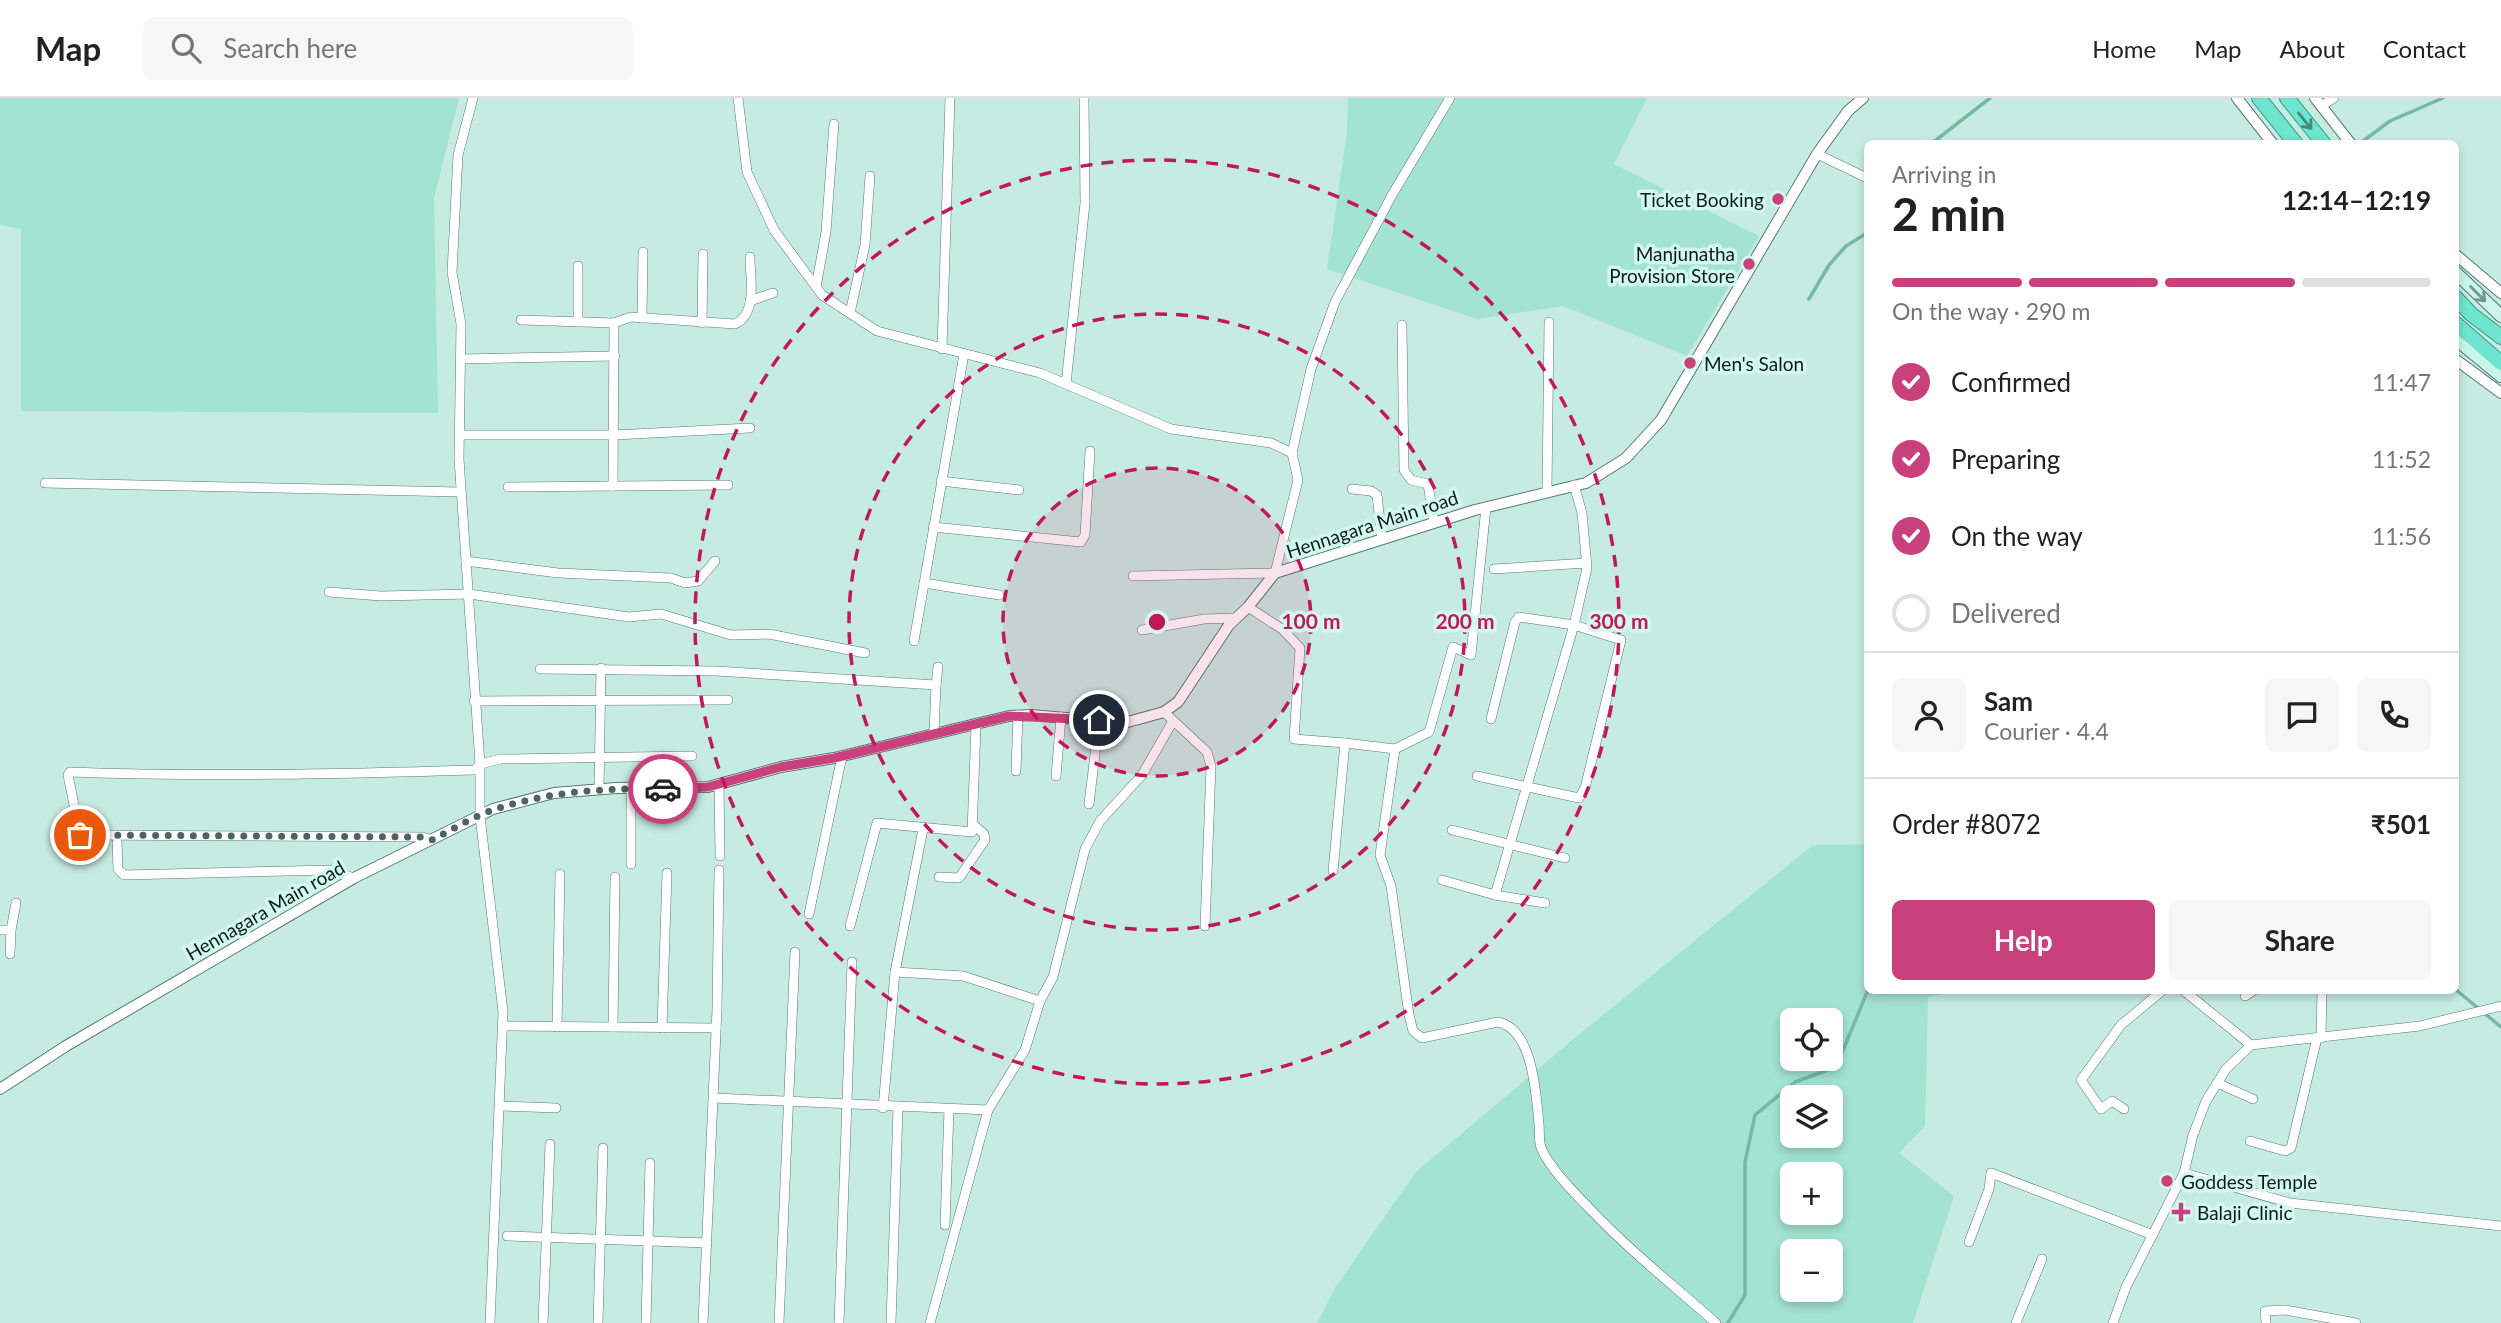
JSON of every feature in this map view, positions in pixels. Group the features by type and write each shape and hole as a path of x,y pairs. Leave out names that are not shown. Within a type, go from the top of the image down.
{"highway":[{"path":"2259,98 2293,140"},
{"path":"2287,98 2321,140"},
{"path":"2459,301 2501,337"},
{"path":"2459,326 2501,363"}],"main road":[{"path":"2459,276 2501,316"},
{"path":"2459,341 2501,376"}],"street":[{"path":"473,98 457,155 452,272 461,324 460,492 480,764 480,816 503,1026 490,1323"},
{"path":"738,98 747,172 774,230 822,295 877,331 1040,373 1171,429 1271,443 1293,453"},
{"path":"942,349 950,98"},
{"path":"1066,384 1085,203 1082,188 1084,98"},
{"path":"1133,576 1275,573 1297,480 1293,453 1311,369 1335,302 1392,195 1450,98"},
{"path":"1848,111 1849,98"},
{"name":"Hennagara Main road","path":"0,1089 78,1040 354,878 494,809 554,793 599,789 674,789 719,784 781,767 1018,715 1124,723 1164,712 1178,702 1236,618 1275,573 1486,507 1586,483 1626,458 1661,420 1817,153 1848,111 1863,98"},
{"path":"2237,98 2270,140"},
{"path":"2334,98 2318,102 2348,140"},
{"path":"816,287 825,232 834,124"},
{"path":"1817,153 1864,176"},
{"path":"850,313 865,246 870,176"},
{"path":"642,318 643,252"},
{"path":"702,323 703,254"},
{"path":"522,320 614,323 620,319 642,318 735,324 748,313 750,257"},
{"path":"2459,257 2501,293"},
{"path":"578,266 578,321"},
{"path":"750,301 773,293"},
{"path":"1547,492 1549,321"},
{"path":"613,486 614,323"},
{"path":"1402,325 1404,470 1412,480 1428,484 1434,523"},
{"path":"914,641 964,354"},
{"path":"461,359 615,356"},
{"path":"2459,362 2501,393"},
{"path":"461,435 614,435 750,428"},
{"path":"933,527 1081,542 1085,534 1090,452"},
{"path":"940,481 1019,490"},
{"path":"46,483 460,492"},
{"path":"508,487 728,485"},
{"path":"1495,894 1574,625 1587,563 1574,485"},
{"path":"1352,489 1371,491 1377,495 1381,539"},
{"path":"1248,607 1282,629 1300,648 1294,739 1395,749 1429,732 1453,647 1471,655 1486,507"},
{"path":"466,561 558,573 671,578 685,583 698,581 715,561"},
{"path":"1494,569 1587,563"},
{"path":"925,583 999,595"},
{"path":"330,593 381,596 469,594 629,617 661,614 731,635 769,634 865,653"},
{"path":"1477,776 1579,799 1621,640 1574,625 1519,617 1515,622 1491,719"},
{"path":"1142,630 1204,619 1236,618"},
{"path":"934,733 938,667"},
{"path":"599,789 601,668"},
{"path":"540,669 716,671 936,685"},
{"path":"474,701 728,700"},
{"path":"1164,712 1207,752 1212,766 1205,926"},
{"path":"1016,771 1018,715"},
{"path":"1056,776 1061,717"},
{"path":"1089,804 1099,720"},
{"path":"930,1323 988,1110 1025,1050 1040,1001 1053,977 1085,849 1100,821 1142,775 1173,721"},
{"path":"850,926 874,827 881,822 923,829 972,832 975,826 976,725"},
{"path":"1333,871 1345,743"},
{"path":"1395,749 1380,855 1391,886 1405,995 1413,1031 1422,1038 1434,1038 1498,1022 1513,1029 1518,1034 1534,1079 1540,1148 1569,1187 1633,1254 1715,1322"},
{"path":"432,840 423,837 80,835 68,775 406,772 475,769 480,764 501,760 599,755 692,756"},
{"path":"809,914 842,755"},
{"path":"719,784 720,856"},
{"path":"631,788 631,864"},
{"path":"939,877 959,878 985,840 984,834 975,826"},
{"path":"883,1108 895,972 923,829"},
{"path":"1452,830 1565,858"},
{"path":"117,842 118,869 124,874 330,870 354,878"},
{"path":"703,1323 714,1098 719,870"},
{"path":"662,1028 667,873"},
{"path":"557,1027 560,874"},
{"path":"613,1027 615,877"},
{"path":"1443,880 1495,894 1545,903"},
{"path":"10,954 16,903"},
{"path":"0,930 11,930"},
{"path":"779,1323 795,952"},
{"path":"839,1323 852,962"},
{"path":"895,972 963,975 1040,1001"},
{"path":"2124,1109 2112,1101 2101,1109 2081,1080 2121,1025 2158,994"},
{"path":"2188,994 2251,1045"},
{"path":"2250,1141 2285,1151 2291,1148 2319,1038 2322,994"},
{"path":"2113,1323 2126,1287 2184,1173 2193,1135 2206,1101 2225,1069 2251,1045 2420,1026 2501,1006"},
{"path":"503,1026 716,1028"},
{"path":"2217,1083 2253,1100"},
{"path":"714,1098 883,1108 988,1110"},
{"path":"499,1106 556,1108"},
{"path":"891,1323 898,1108"},
{"path":"945,1225 949,1109"},
{"path":"543,1323 550,1144"},
{"path":"598,1323 603,1148"},
{"path":"646,1323 650,1163"},
{"path":"1969,1242 1989,1189 1991,1173 2153,1235"},
{"path":"2184,1173 2290,1203 2501,1226"},
{"path":"507,1236 707,1243"},
{"path":"2016,1323 2042,1259"},
{"path":"2266,1323 2264,1311 2285,1310 2327,1321 2356,1323"}],"green space":[{"path":"0,98 459,98 434,198 438,413 21,411 21,229 0,225"},
{"path":"1348,98 1647,98 1614,164 1759,236 1687,356 1563,306 1477,319 1327,269 1347,132"},
{"path":"1864,844 1864,994 1944,994 1928,997 1925,1126 1899,1153 1954,1196 1913,1323 1317,1323 1335,1288 1415,1173 1577,1036 1813,845"}],"waterway":[{"path":"1936,140 1990,98"},
{"path":"2364,140 2390,121 2443,98"},
{"path":"1809,299 1829,265 1846,246 1864,235"},
{"path":"2459,992 2501,1027"},
{"path":"1728,1323 1745,1295 1745,1162 1755,1115 1795,1082 1836,1067 1866,994"}],"way so far":[{"path":"80,835 423,837 432,840 494,809 554,793 616,788 663,789"}],"place":[{"name":"Ticket Booking","path":"1778,199"},
{"name":"Manjunatha Provision Store","path":"1749,264"},
{"name":"Men's Salon","path":"1690,363"},
{"name":"Goddess Temple","path":"2167,1181"},
{"name":"Balaji Clinic","path":"2181,1212"}],"route":[{"path":"663,789 708,787 781,767 834,758 1009,716 1099,720"}]}
